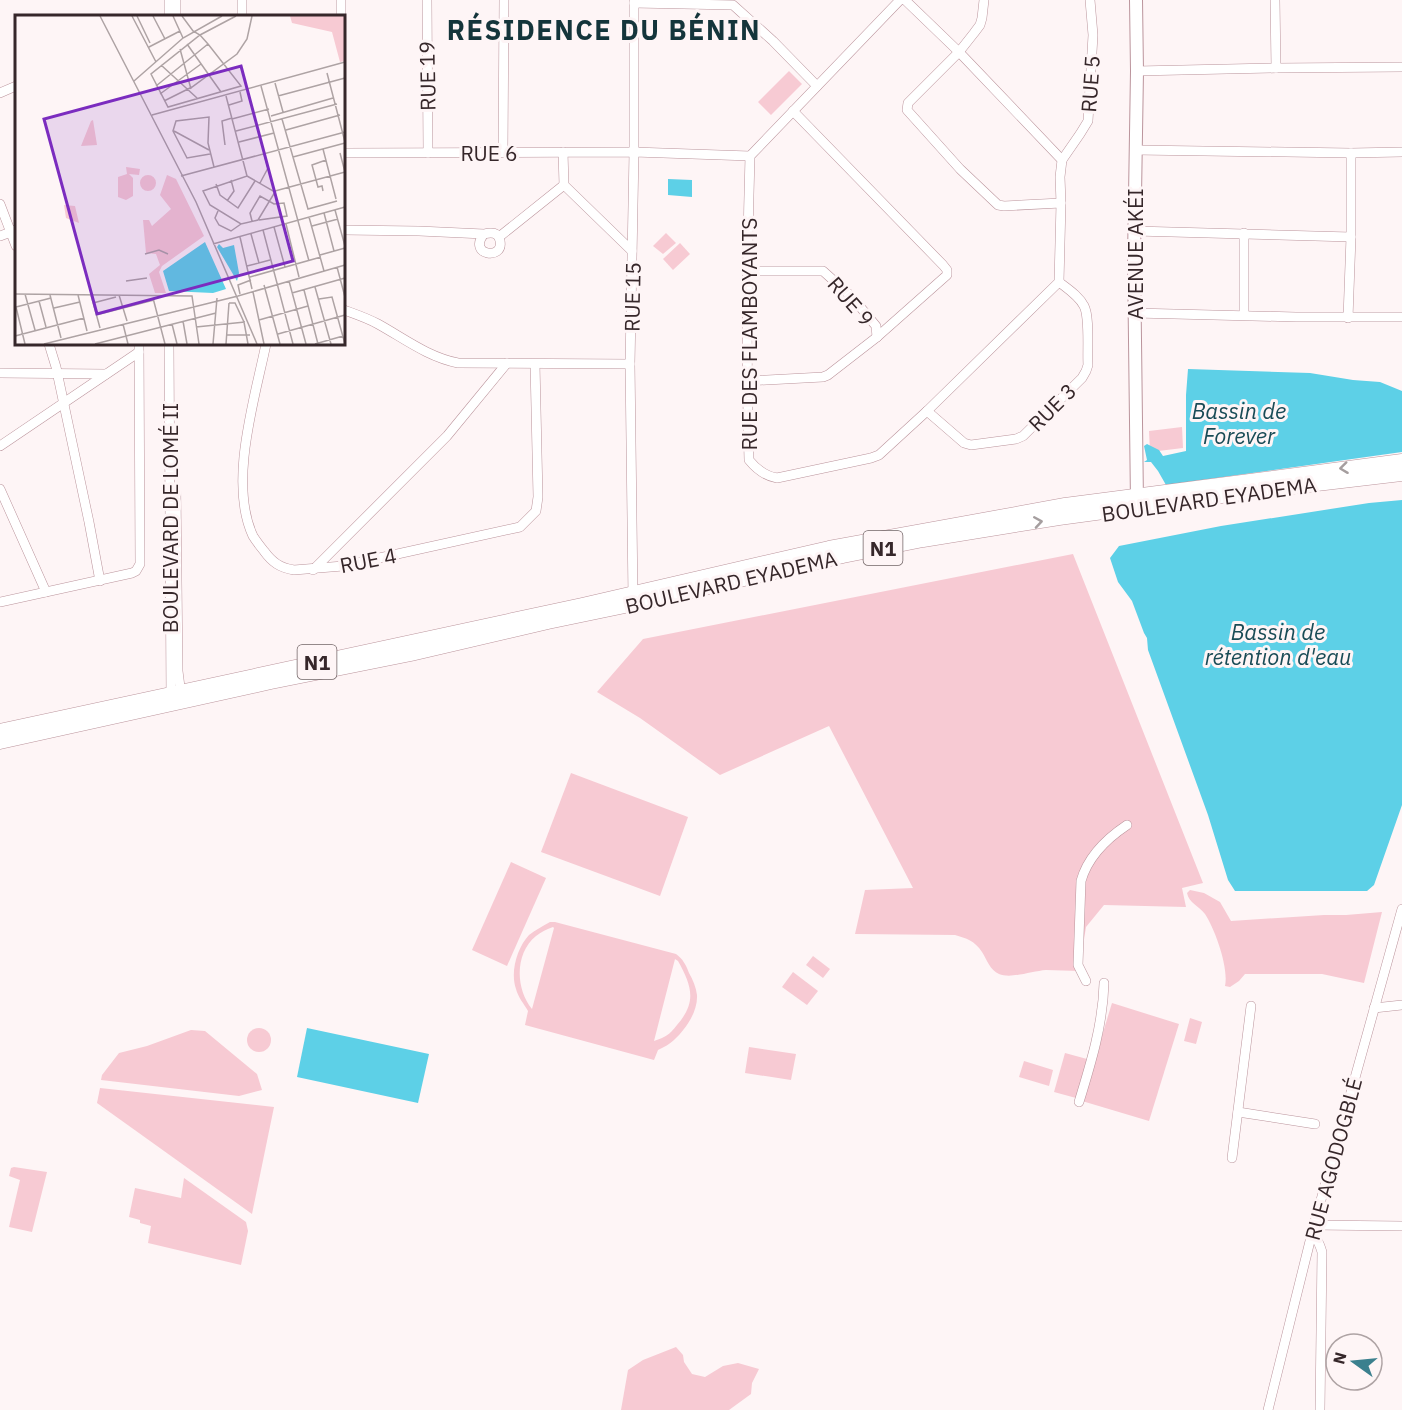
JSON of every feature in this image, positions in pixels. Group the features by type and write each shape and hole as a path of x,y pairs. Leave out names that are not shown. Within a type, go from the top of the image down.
{"highway":[{"name":"N1","path":"1137,502 1402,460"},
{"name":"BOULEVARD EYADEMA","path":"0,742 176,698 411,654 548,622 633,599 922,540 1059,518 1137,502 1402,474"},
{"name":"N1","path":"0,731 176,698"}],"main road":[{"name":"AVENUE AKÉI","path":"1136,0 1137,502"}],"street":[{"name":"RUE 19","path":"427,0 428,153"},
{"path":"503,153 504,0"},
{"path":"750,156 899,0"},
{"path":"905,0 959,52 1062,160 1059,282"},
{"path":"984,0 980,25 959,52 908,103 907,110 960,169 998,205 1061,203"},
{"name":"RUE 5","path":"1062,160 1088,121 1093,35 1090,0"},
{"path":"1275,0 1276,68"},
{"path":"634,2 733,5 773,40 817,86"},
{"name":"RUE 15","path":"633,599 630,364 634,2"},
{"path":"1137,71 1402,67"},
{"path":"0,93 15,86"},
{"path":"793,111 947,270 947,275 943,280 877,337"},
{"path":"1136,150 1402,152"},
{"path":"563,152 564,185 632,252"},
{"name":"RUE 6","path":"345,153 634,152 750,156"},
{"path":"1348,318 1352,237 1351,153"},
{"name":"RUE DES FLAMBOYANTS","path":"750,156 746,381 749,460 768,477 777,478 879,455 1059,282"},
{"path":"499,237 564,185"},
{"path":"0,204 14,231 0,236"},
{"path":"345,230 484,234 490,232 499,237 501,243 495,253 489,254 480,246 480,239 484,234"},
{"path":"1135,231 1352,237"},
{"path":"1244,233 1244,315"},
{"name":"RUE 9","path":"746,381 823,377 877,337 876,326 852,297 823,271 747,271"},
{"name":"RUE 3","path":"927,411 964,443 970,445 1016,439 1028,432 1082,378 1088,364 1086,312 1083,304 1059,282"},
{"path":"345,310 375,322 427,353 458,363 630,364"},
{"path":"1135,313 1348,318 1402,317"},
{"path":"49,345 58,374 100,581"},
{"name":"BOULEVARD DE LOMÉ II","path":"169,345 176,698"},
{"name":"BOULEVARD DE LOMÉ II","path":"174,345 176,698"},
{"name":"RUE 4","path":"266,345 256,386 244,460 243,491 245,508 254,537 270,559 286,569 313,570 343,566 520,527 536,511 538,497 535,364"},
{"path":"0,446 107,374 139,348"},
{"path":"0,602 132,573 140,564 139,348"},
{"path":"313,570 447,436 507,363"},
{"path":"0,374 107,374"},
{"path":"0,489 46,592"},
{"path":"1086,981 1078,965 1081,881 1084,869 1099,848 1127,825"},
{"name":"RUE AGODOGBLÉ","path":"1268,1410 1313,1228 1402,909"},
{"path":"1079,1102 1100,1023 1104,983"},
{"path":"1374,1008 1402,1005"},
{"path":"1232,1158 1251,1006"},
{"path":"1238,1112 1315,1125"},
{"path":"1320,1410 1322,1252 1313,1228 1402,1226"}],"shaded area":[{"path":"789,71 802,84 771,115 758,102"},
{"path":"666,233 676,243 663,254 653,246"},
{"path":"680,243 690,254 673,270 663,259"},
{"path":"1182,427 1183,448 1150,452 1149,431"},
{"path":"1073,554 1203,883 1182,888 1186,907 1104,905 1086,927 1079,971 1046,970 1004,975 993,970 976,945 955,935 855,934 865,890 913,888 829,726 720,775 640,718 597,692 643,639"},
{"path":"571,773 688,817 660,896 541,852"},
{"path":"511,862 546,878 507,966 472,950"},
{"path":"1190,890 1204,893 1220,902 1231,921 1382,912 1364,983 1322,974 1245,974 1230,987 1225,986 1225,969 1217,939 1205,914 1188,896 1187,893"},
{"path":"550,922 676,954 682,960 696,989 696,1007 683,1031 658,1050 654,1060 525,1025 528,1011 518,995 514,982 514,968 525,940","holes":["554,928 532,1009 522,991 521,961 529,943 540,933","675,959 687,978 690,994 688,1009 667,1035 654,1041"]},
{"path":"813,956 830,969 823,978 806,965"},
{"path":"793,972 818,991 807,1005 782,987"},
{"path":"1112,1003 1179,1024 1149,1121 1082,1101"},
{"path":"1190,1018 1202,1022 1196,1044 1184,1041"},
{"path":"259,1028 264,1029 270,1035 270,1045 264,1051 259,1052 254,1051 248,1045 247,1040 248,1035 254,1029"},
{"path":"191,1030 205,1031 257,1074 262,1090 239,1096 101,1080 102,1075 119,1053 147,1046"},
{"path":"749,1047 796,1054 791,1080 745,1073"},
{"path":"1065,1053 1087,1059 1076,1098 1054,1092"},
{"path":"1024,1061 1053,1070 1049,1086 1019,1077"},
{"path":"100,1088 274,1107 252,1214 97,1103"},
{"path":"11,1168 47,1172 32,1232 9,1227 20,1180 9,1176"},
{"path":"184,1178 246,1222 248,1231 241,1265 148,1243 151,1226 129,1217 135,1188 181,1198"},
{"path":"676,1347 683,1355 684,1362 692,1374 705,1377 723,1366 738,1363 759,1369 752,1383 751,1394 729,1410 621,1410 628,1370 643,1360"}],"water":[{"path":"668,179 692,180 692,197 668,195"},
{"name":"Bassin de Forever","path":"1188,369 1310,373 1380,382 1402,391 1402,452 1166,485 1151,462 1144,462 1147,460 1144,446 1147,444 1159,450 1163,456 1186,451"},
{"name":"Bassin de rétention d'eau","path":"1402,500 1402,805 1374,885 1367,891 1235,891 1228,880 1208,815 1148,650 1147,638 1132,601 1118,582 1110,558 1119,546 1221,526"},
{"path":"307,1028 429,1054 418,1103 297,1077"}],"district":[{"name":"RÉSIDENCE DU BÉNIN","path":"604,29"}]}
